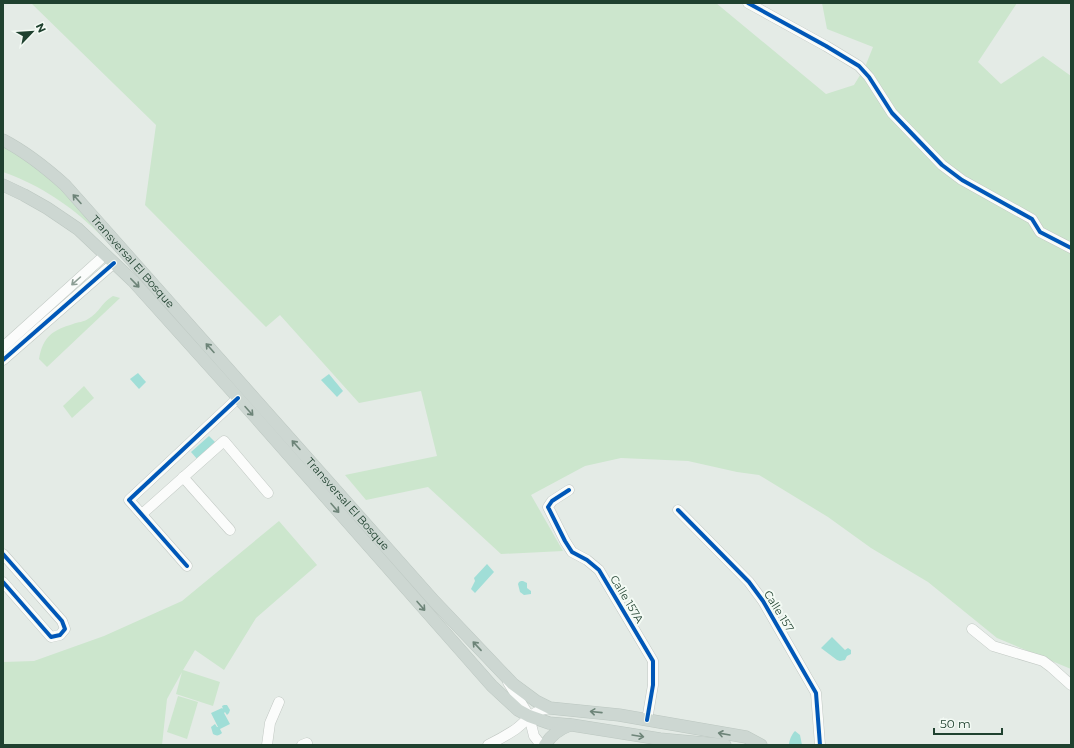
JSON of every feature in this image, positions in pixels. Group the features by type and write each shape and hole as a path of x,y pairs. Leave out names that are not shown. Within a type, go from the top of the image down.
{"main road":[{"name":"Transversal El Bosque","path":"3,140 43,165 65,185 434,601 503,675 519,689 536,701 550,708 619,715 746,737 761,745"},
{"name":"Transversal El Bosque","path":"3,186 24,195 47,208 78,229 133,281 492,686 507,701 529,716 549,723 572,725 660,739 725,745"},
{"path":"545,745 555,733 572,725"}],"street":[{"path":"748,3 859,66 869,77 892,113 942,165 962,180 1032,219 1040,232 1071,248"},
{"path":"3,347 105,255"},
{"path":"3,360 114,263"},
{"path":"187,566 129,500 238,398"},
{"path":"142,514 224,441 268,493"},
{"path":"183,477 230,530"},
{"name":"Calle 157A","path":"569,490 552,501 548,507 572,552 587,560 599,570 653,661 653,685 647,720"},
{"name":"Calle 157","path":"678,510 749,582 763,601 816,693 820,745"},
{"path":"3,554 62,621 65,629 60,635 51,637 3,582"},
{"path":"972,629 993,646 1043,661 1071,685"},
{"path":"503,675 529,716 534,736 541,745"},
{"path":"266,745 270,723 279,702"},
{"path":"488,742 517,728 529,716 539,710 550,708"}],"green space":[{"path":"31,3 716,3 826,94 854,85 865,67 873,47 827,29 822,3 1017,3 978,62 1001,84 1043,56 1071,76 1071,669 997,638 928,582 871,548 828,517 759,475 737,472 688,461 621,458 585,466 531,495 563,551 501,554 428,487 366,500 345,475 437,456 421,391 359,403 280,315 266,327 145,205 156,125"},
{"path":"3,146 39,169 72,197 122,258 81,217 60,201 38,187 3,172"},
{"path":"113,296 120,298 47,367 39,359 43,345 50,335 66,326 92,317 109,298"},
{"path":"84,386 94,398 72,418 63,406"},
{"path":"279,521 317,565 256,618 224,670 195,650 183,670 220,682 213,706 176,694 182,672 167,699 162,745 3,745 3,662 34,661 104,636 182,601"},
{"path":"178,696 198,702 187,739 167,732"}],"water":[{"path":"138,373 146,382 139,389 130,379"},
{"path":"329,374 343,391 337,397 321,380"},
{"path":"209,436 216,443 198,460 191,452"},
{"path":"487,564 494,572 475,593 471,589 475,581 474,578"},
{"path":"521,581 527,583 527,588 531,591 531,594 524,595 520,592 518,584"},
{"path":"832,637 845,650 848,648 851,650 851,654 847,656 845,660 837,660 821,648"},
{"path":"227,705 230,710 227,715 225,712 224,713 230,724 220,729 221,734 215,735 213,734 211,727 215,724 218,727 211,713 222,708 223,709 222,706"},
{"path":"795,731 800,735 802,745 789,745 791,737"}],"cycle path":[{"path":"748,3 859,66 869,77 892,113 942,165 962,180 1032,219 1040,232 1071,248"},
{"path":"3,360 114,263"},
{"path":"187,566 129,500 238,398"},
{"path":"569,490 552,501 548,507 572,552 587,560 599,570 653,661 653,685 647,720"},
{"path":"678,510 749,582 763,601 816,693 820,745"},
{"path":"3,554 62,621 65,629 60,635 51,637 3,582"}]}
